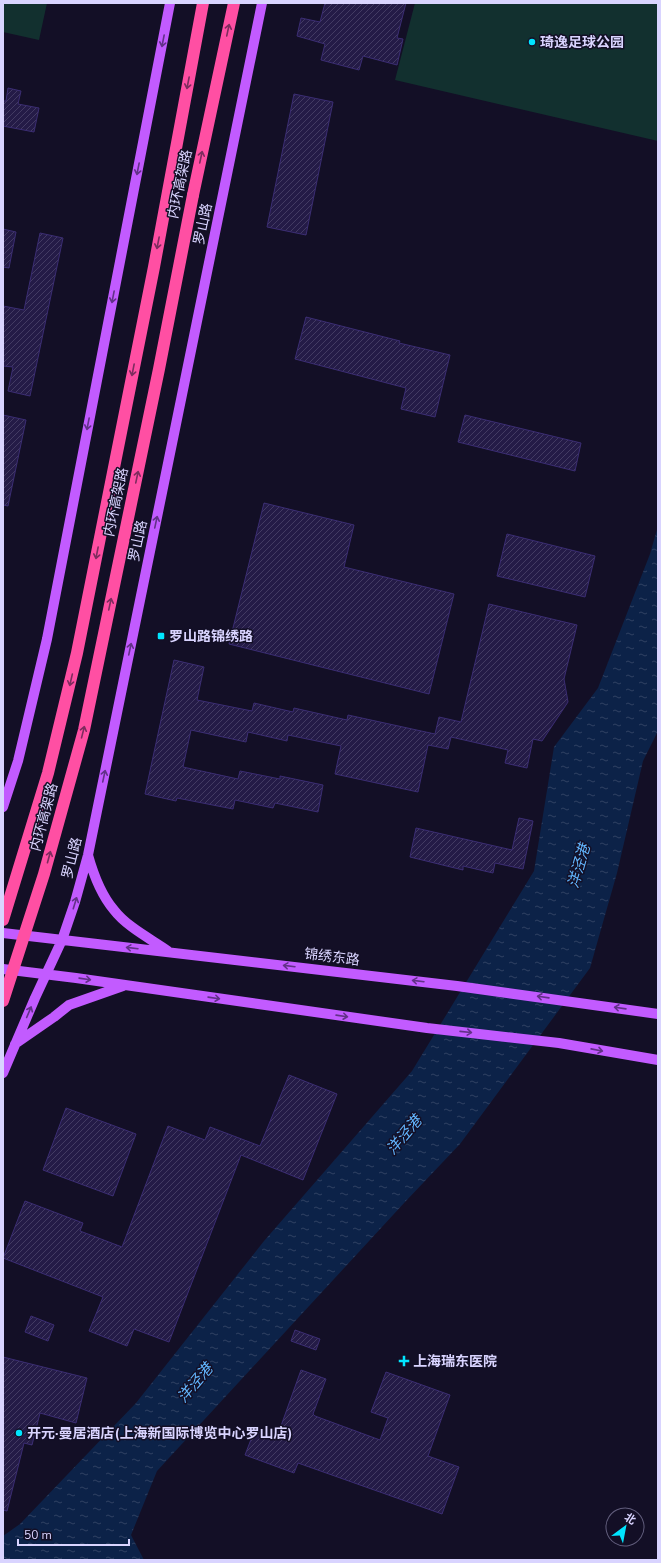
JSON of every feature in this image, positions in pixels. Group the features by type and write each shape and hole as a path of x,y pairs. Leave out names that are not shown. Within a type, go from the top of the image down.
{"highway":[{"name":"内环高架路","path":"3,920 48,772 77,652 168,190 203,3"},
{"name":"内环高架路","path":"3,1001 44,874 84,730 159,369 193,195 234,3"}],"main road":[{"path":"3,807 18,761 47,639 170,3"},
{"name":"罗山路","path":"3,1073 62,940 75,902 88,855 262,3"},
{"path":"88,855 94,876 114,910 133,928 170,952"},
{"name":"锦绣东路","path":"3,933 457,986 658,1014"},
{"path":"3,969 427,1028 559,1043 658,1060"},
{"path":"15,1044 69,1005 126,985"}],"green space":[{"path":"3,3 47,3 39,40 3,32"},
{"name":"琦逸足球公园","path":"415,3 658,3 658,141 395,80"}],"water":[{"name":"洋泾港","path":"658,526 658,731 643,761 617,873 590,968 460,1144 157,1471 131,1535 144,1560 3,1560 3,1536 20,1524 136,1403 264,1241 412,1071 534,871 554,747 598,688 650,554"}],"building":[{"path":"325,3 406,3 397,38 403,39 397,65 363,56 359,70 321,60 325,44 297,36 301,18 320,22"},
{"path":"8,88 21,91 18,104 39,108 34,132 3,126 3,101 6,101"},
{"path":"294,94 333,102 306,235 267,227"},
{"path":"3,229 16,232 9,268 3,267"},
{"path":"40,233 63,238 30,396 8,391 13,367 3,366 3,306 24,310"},
{"path":"306,317 400,341 399,343 450,355 435,417 401,409 406,388 295,359"},
{"path":"3,415 26,420 8,506 3,505"},
{"path":"465,415 581,443 575,471 458,442"},
{"path":"264,503 354,525 344,567 454,594 429,694 229,644"},
{"path":"507,534 595,556 585,597 497,576"},
{"path":"489,604 577,625 564,679 568,702 542,741 533,739 527,768 505,763 508,750 451,737 448,749 428,745 418,792 335,774 341,746 288,735 287,741 248,732 246,742 191,730 183,767 238,779 240,771 280,779 280,776 323,785 318,812 275,803 273,808 235,800 233,809 177,798 176,801 145,794 174,660 204,667 197,700 252,711 254,703 293,712 294,708 347,720 348,715 435,734 439,717 461,722"},
{"path":"519,818 533,821 523,869 495,863 493,873 463,866 463,870 410,857 416,828 512,850"},
{"path":"289,1075 337,1094 303,1180 241,1155 169,1342 134,1329 127,1346 89,1331 103,1297 3,1258 25,1201 83,1223 80,1231 122,1247 168,1126 205,1140 210,1127 260,1146"},
{"path":"66,1108 136,1134 113,1196 43,1170"},
{"path":"31,1316 54,1325 48,1341 25,1332"},
{"path":"295,1330 320,1339 316,1350 291,1341"},
{"name":"开元·曼居酒店(上海新国际博览中心罗山店)","path":"3,1357 87,1378 76,1423 40,1413 32,1445 24,1443 7,1511 3,1510"},
{"path":"301,1370 326,1379 313,1414 315,1416 380,1440 388,1418 371,1412 386,1372 450,1395 428,1456 459,1467 442,1514 298,1463 294,1473 245,1455 255,1429 277,1437"}],"place":[{"name":"琦逸足球公园","path":"532,42"},
{"name":"罗山路锦绣路","path":"161,636"},
{"name":"上海瑞东医院","path":"404,1361"},
{"name":"开元·曼居酒店(上海新国际博览中心罗山店)","path":"19,1433"}]}
